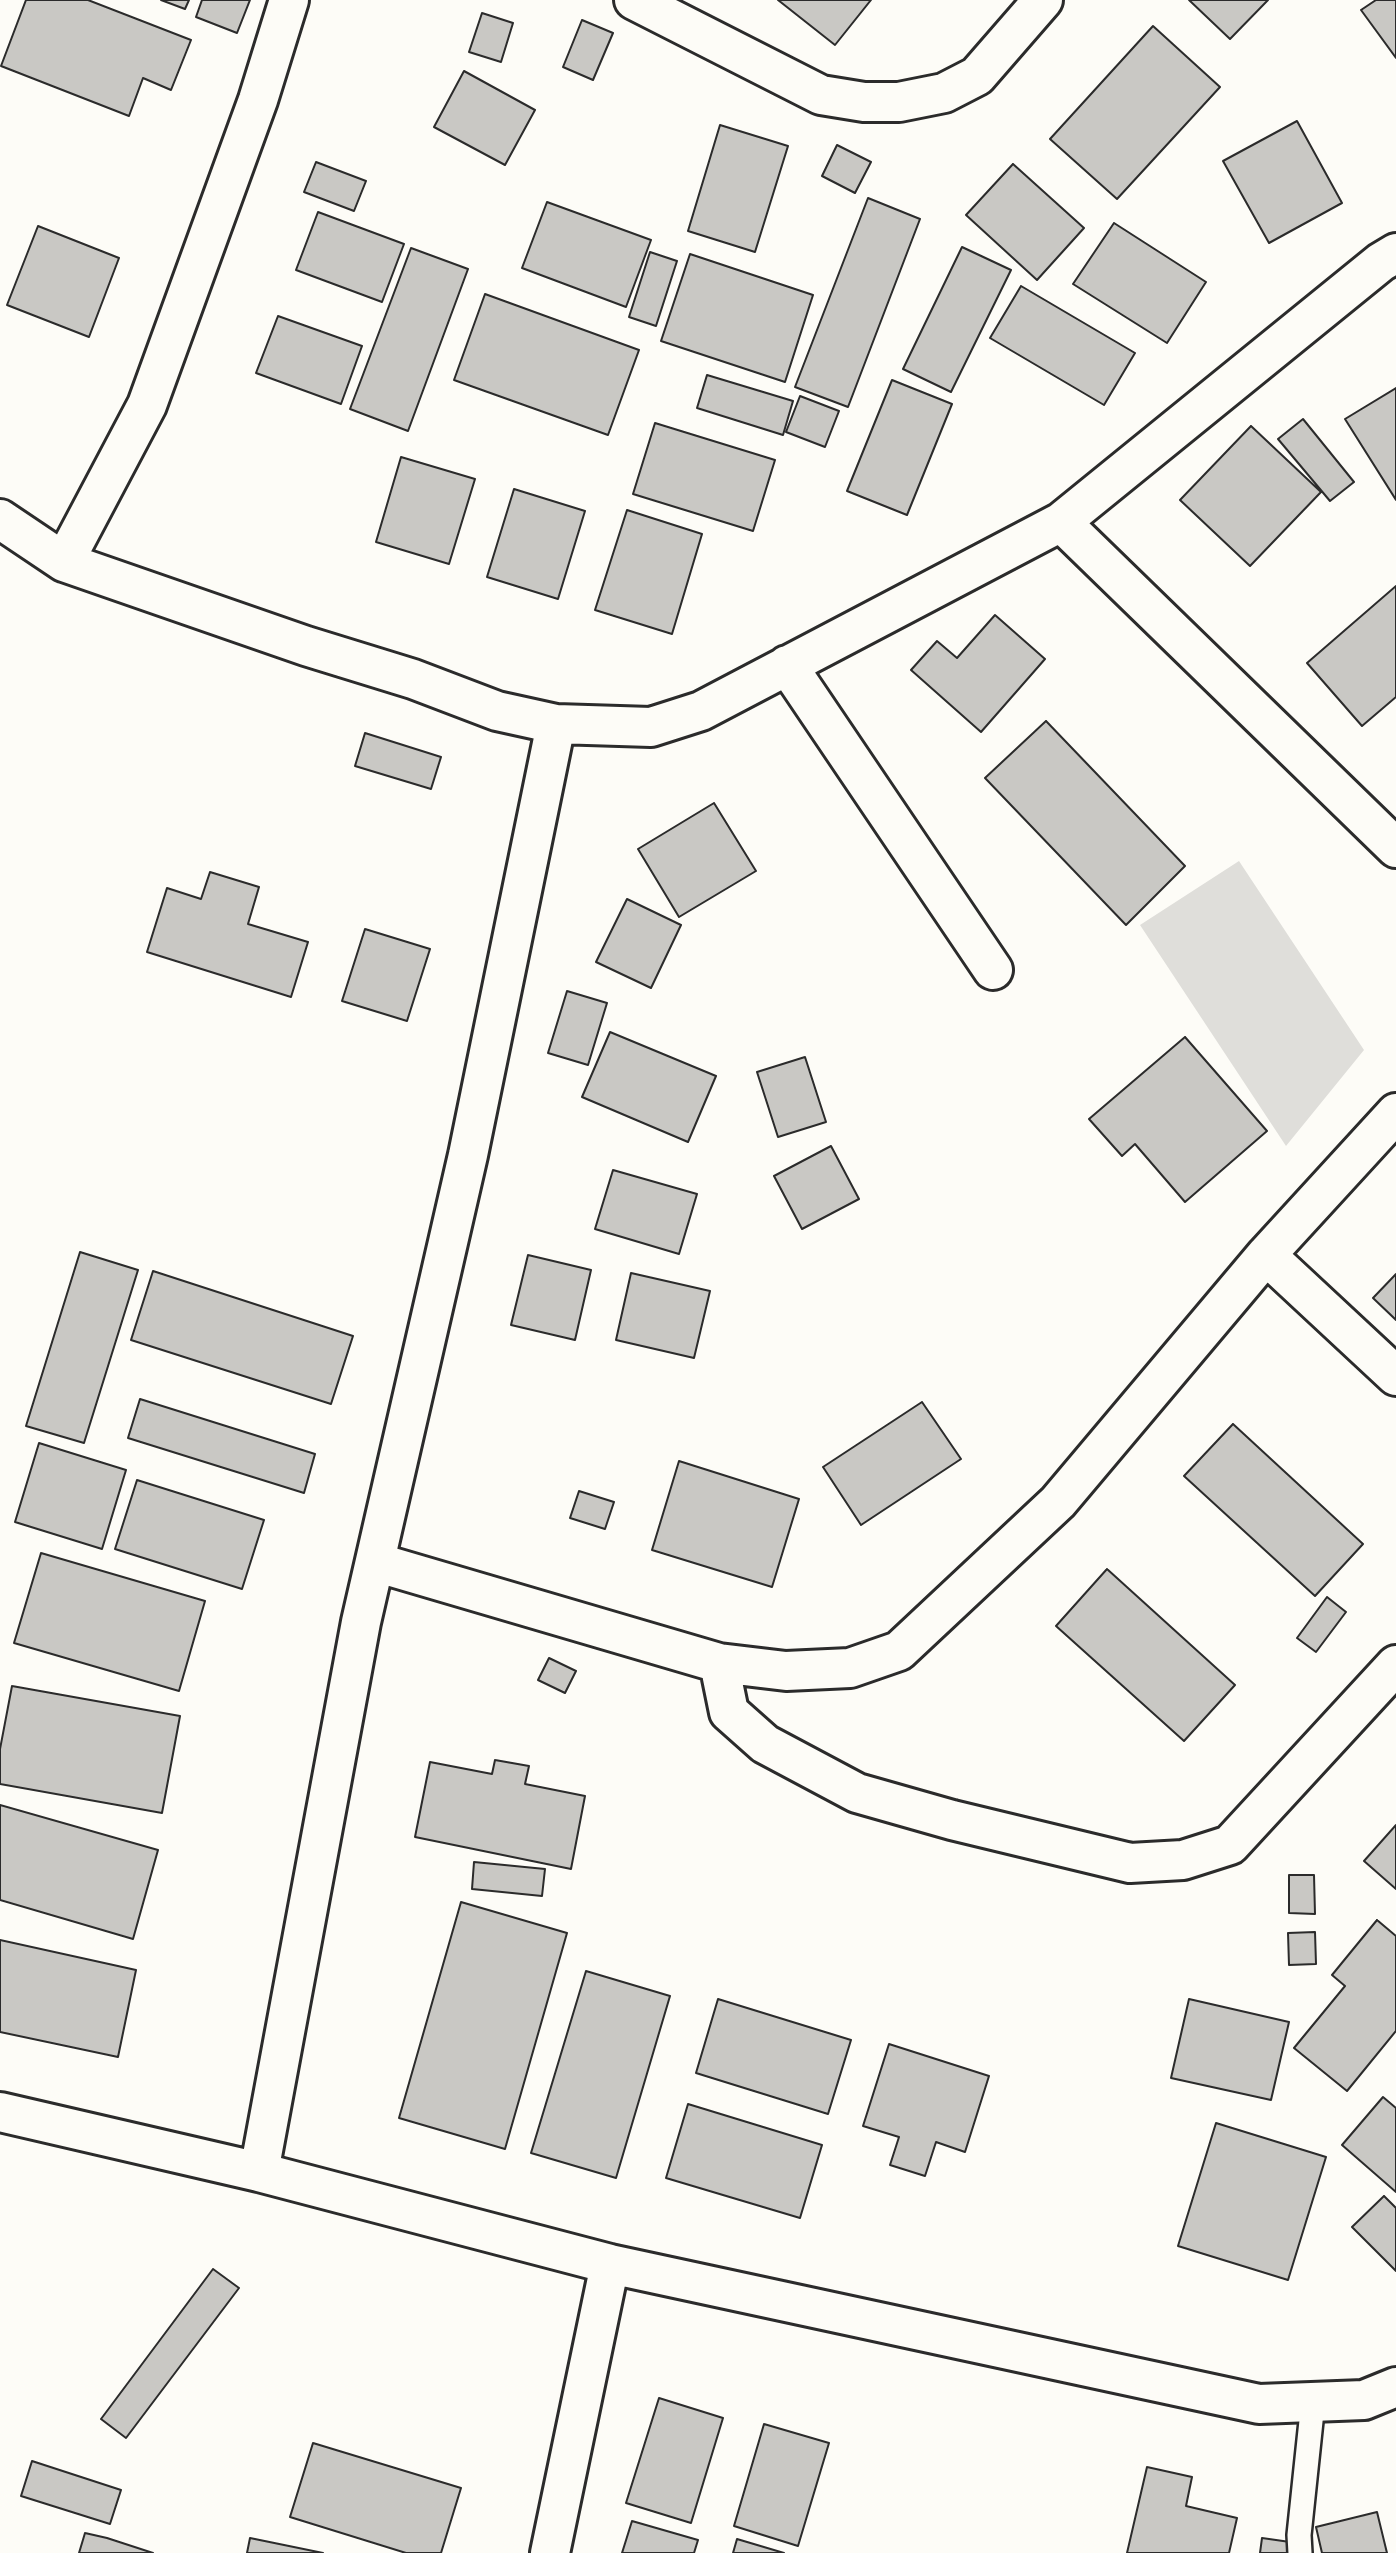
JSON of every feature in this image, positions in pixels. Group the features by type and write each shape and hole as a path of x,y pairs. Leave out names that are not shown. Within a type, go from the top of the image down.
{"street":[{"path":"64,562 147,405 258,100 289,0"},
{"path":"634,0 821,95 864,102 899,102 944,93 976,76 1044,0"},
{"path":"0,519 64,562 306,646 413,679 497,711 556,724 651,727 701,711 1061,522 1381,262 1396,253"},
{"path":"1061,522 1396,848"},
{"path":"787,665 993,970"},
{"path":"259,2172 358,1636 468,1155 556,724"},
{"path":"375,1562 719,1663 786,1671 850,1668 900,1651 1058,1502 1266,1255 1396,1113"},
{"path":"1266,1255 1396,1376"},
{"path":"719,1663 729,1712 765,1744 857,1793 952,1820 1130,1863 1184,1860 1230,1845 1396,1665"},
{"path":"0,2112 259,2172 610,2264 1259,2404 1364,2400 1396,2387"},
{"path":"550,2553 610,2264"}],"lane":[{"path":"1300,2553 1299,2535 1313,2402"}],"shaded area":[{"path":"1239,861 1364,1050 1286,1146 1140,925"}],"building":[{"path":"26,0 88,0 191,40 171,90 143,78 129,116 1,66"},
{"path":"161,0 189,0 185,9"},
{"path":"202,0 250,0 237,33 196,17"},
{"path":"778,0 871,0 835,45"},
{"path":"1189,0 1268,0 1230,39"},
{"path":"1376,0 1396,0 1396,58 1361,10"},
{"path":"482,13 513,23 501,62 469,52"},
{"path":"582,20 613,33 593,80 563,67"},
{"path":"1153,26 1220,87 1117,199 1050,139"},
{"path":"464,71 535,110 505,165 434,127"},
{"path":"1297,121 1342,203 1269,243 1223,161"},
{"path":"720,125 788,146 755,252 688,231"},
{"path":"837,145 871,162 855,193 822,176"},
{"path":"316,162 366,181 354,211 304,192"},
{"path":"1013,164 1084,228 1037,280 966,215"},
{"path":"868,198 920,219 848,407 795,387"},
{"path":"547,202 651,240 626,307 522,268"},
{"path":"318,212 404,244 382,302 296,270"},
{"path":"1114,223 1206,282 1167,343 1073,284"},
{"path":"38,226 119,258 89,337 7,305"},
{"path":"962,247 1011,270 951,392 903,369"},
{"path":"411,248 468,269 408,431 350,409"},
{"path":"650,252 677,261 656,326 629,317"},
{"path":"690,254 813,295 785,382 661,341"},
{"path":"1021,286 1135,353 1104,405 990,338"},
{"path":"485,294 639,350 608,435 454,380"},
{"path":"278,316 362,346 341,404 256,373"},
{"path":"707,375 793,401 783,435 697,408"},
{"path":"892,380 952,404 907,515 847,491"},
{"path":"1396,388 1396,500 1345,419"},
{"path":"800,396 839,411 825,447 786,432"},
{"path":"1303,419 1354,482 1330,501 1278,439"},
{"path":"655,423 775,460 753,531 633,494"},
{"path":"1251,426 1321,492 1250,566 1180,500"},
{"path":"401,457 475,479 449,564 376,542"},
{"path":"514,489 585,511 558,599 487,577"},
{"path":"627,510 702,534 672,634 595,610"},
{"path":"1396,586 1396,697 1362,726 1307,663"},
{"path":"995,615 1045,659 981,732 911,670 937,641 957,658"},
{"path":"1046,721 1185,866 1126,925 985,778"},
{"path":"365,733 441,757 431,789 355,766"},
{"path":"714,803 756,871 679,917 638,849"},
{"path":"210,872 259,887 248,924 308,942 291,997 147,952 167,888 201,899"},
{"path":"627,899 681,925 651,988 596,962"},
{"path":"365,929 430,949 407,1021 342,1001"},
{"path":"567,991 607,1003 588,1065 548,1053"},
{"path":"610,1032 716,1076 688,1142 582,1097"},
{"path":"1185,1037 1267,1131 1185,1202 1135,1144 1122,1156 1089,1119"},
{"path":"805,1057 826,1122 778,1137 757,1072"},
{"path":"831,1146 859,1199 802,1229 774,1176"},
{"path":"613,1170 697,1194 679,1254 595,1229"},
{"path":"80,1252 138,1270 84,1443 26,1426"},
{"path":"528,1255 591,1270 575,1340 511,1325"},
{"path":"153,1271 353,1336 331,1404 131,1340"},
{"path":"631,1273 710,1291 694,1358 616,1340"},
{"path":"1396,1274 1396,1320 1373,1298"},
{"path":"140,1399 315,1454 304,1493 128,1438"},
{"path":"922,1402 961,1459 861,1525 823,1467"},
{"path":"1233,1424 1363,1544 1315,1596 1184,1476"},
{"path":"39,1443 126,1470 102,1549 15,1522"},
{"path":"679,1461 799,1499 772,1587 652,1550"},
{"path":"137,1480 264,1520 242,1589 115,1549"},
{"path":"579,1491 614,1502 605,1529 570,1518"},
{"path":"41,1553 205,1601 179,1691 14,1643"},
{"path":"1107,1569 1235,1685 1184,1741 1056,1626"},
{"path":"1327,1597 1346,1612 1316,1652 1297,1638"},
{"path":"549,1658 576,1671 565,1693 538,1680"},
{"path":"12,1686 180,1716 162,1813 0,1784 0,1749"},
{"path":"495,1760 529,1766 525,1784 585,1796 571,1869 415,1837 430,1762 492,1774"},
{"path":"0,1805 158,1850 133,1939 0,1900"},
{"path":"1396,1825 1396,1889 1364,1861"},
{"path":"474,1862 545,1869 542,1896 472,1889"},
{"path":"1289,1875 1314,1875 1315,1914 1289,1913"},
{"path":"461,1902 567,1933 505,2149 399,2118"},
{"path":"1377,1920 1396,1936 1396,2031 1347,2091 1294,2048 1345,1986 1332,1975"},
{"path":"1315,1932 1316,1964 1289,1965 1288,1933"},
{"path":"0,1940 136,1970 118,2057 0,2032"},
{"path":"586,1971 670,1996 616,2178 531,2153"},
{"path":"718,1999 851,2040 828,2114 696,2073"},
{"path":"1189,1999 1289,2022 1271,2100 1171,2078"},
{"path":"889,2044 989,2076 965,2152 936,2142 925,2176 890,2165 899,2137 863,2126"},
{"path":"1383,2097 1396,2108 1396,2192 1342,2145"},
{"path":"688,2104 822,2145 800,2218 666,2178"},
{"path":"1216,2123 1326,2157 1288,2280 1178,2246"},
{"path":"1384,2196 1396,2208 1396,2271 1352,2227"},
{"path":"213,2269 239,2288 126,2438 101,2419"},
{"path":"659,2398 723,2418 691,2523 626,2503"},
{"path":"764,2424 829,2443 798,2546 734,2526"},
{"path":"313,2443 461,2488 441,2553 406,2553 290,2517"},
{"path":"32,2461 121,2490 110,2524 21,2496"},
{"path":"1147,2467 1192,2477 1186,2506 1237,2518 1229,2553 1127,2553"},
{"path":"1377,2512 1387,2553 1322,2553 1316,2527"},
{"path":"632,2521 698,2540 694,2553 622,2553"},
{"path":"85,2533 107,2538 153,2553 79,2553"},
{"path":"250,2538 323,2553 247,2553"},
{"path":"1262,2538 1290,2542 1289,2553 1260,2553"},
{"path":"737,2539 784,2553 733,2553"}]}
